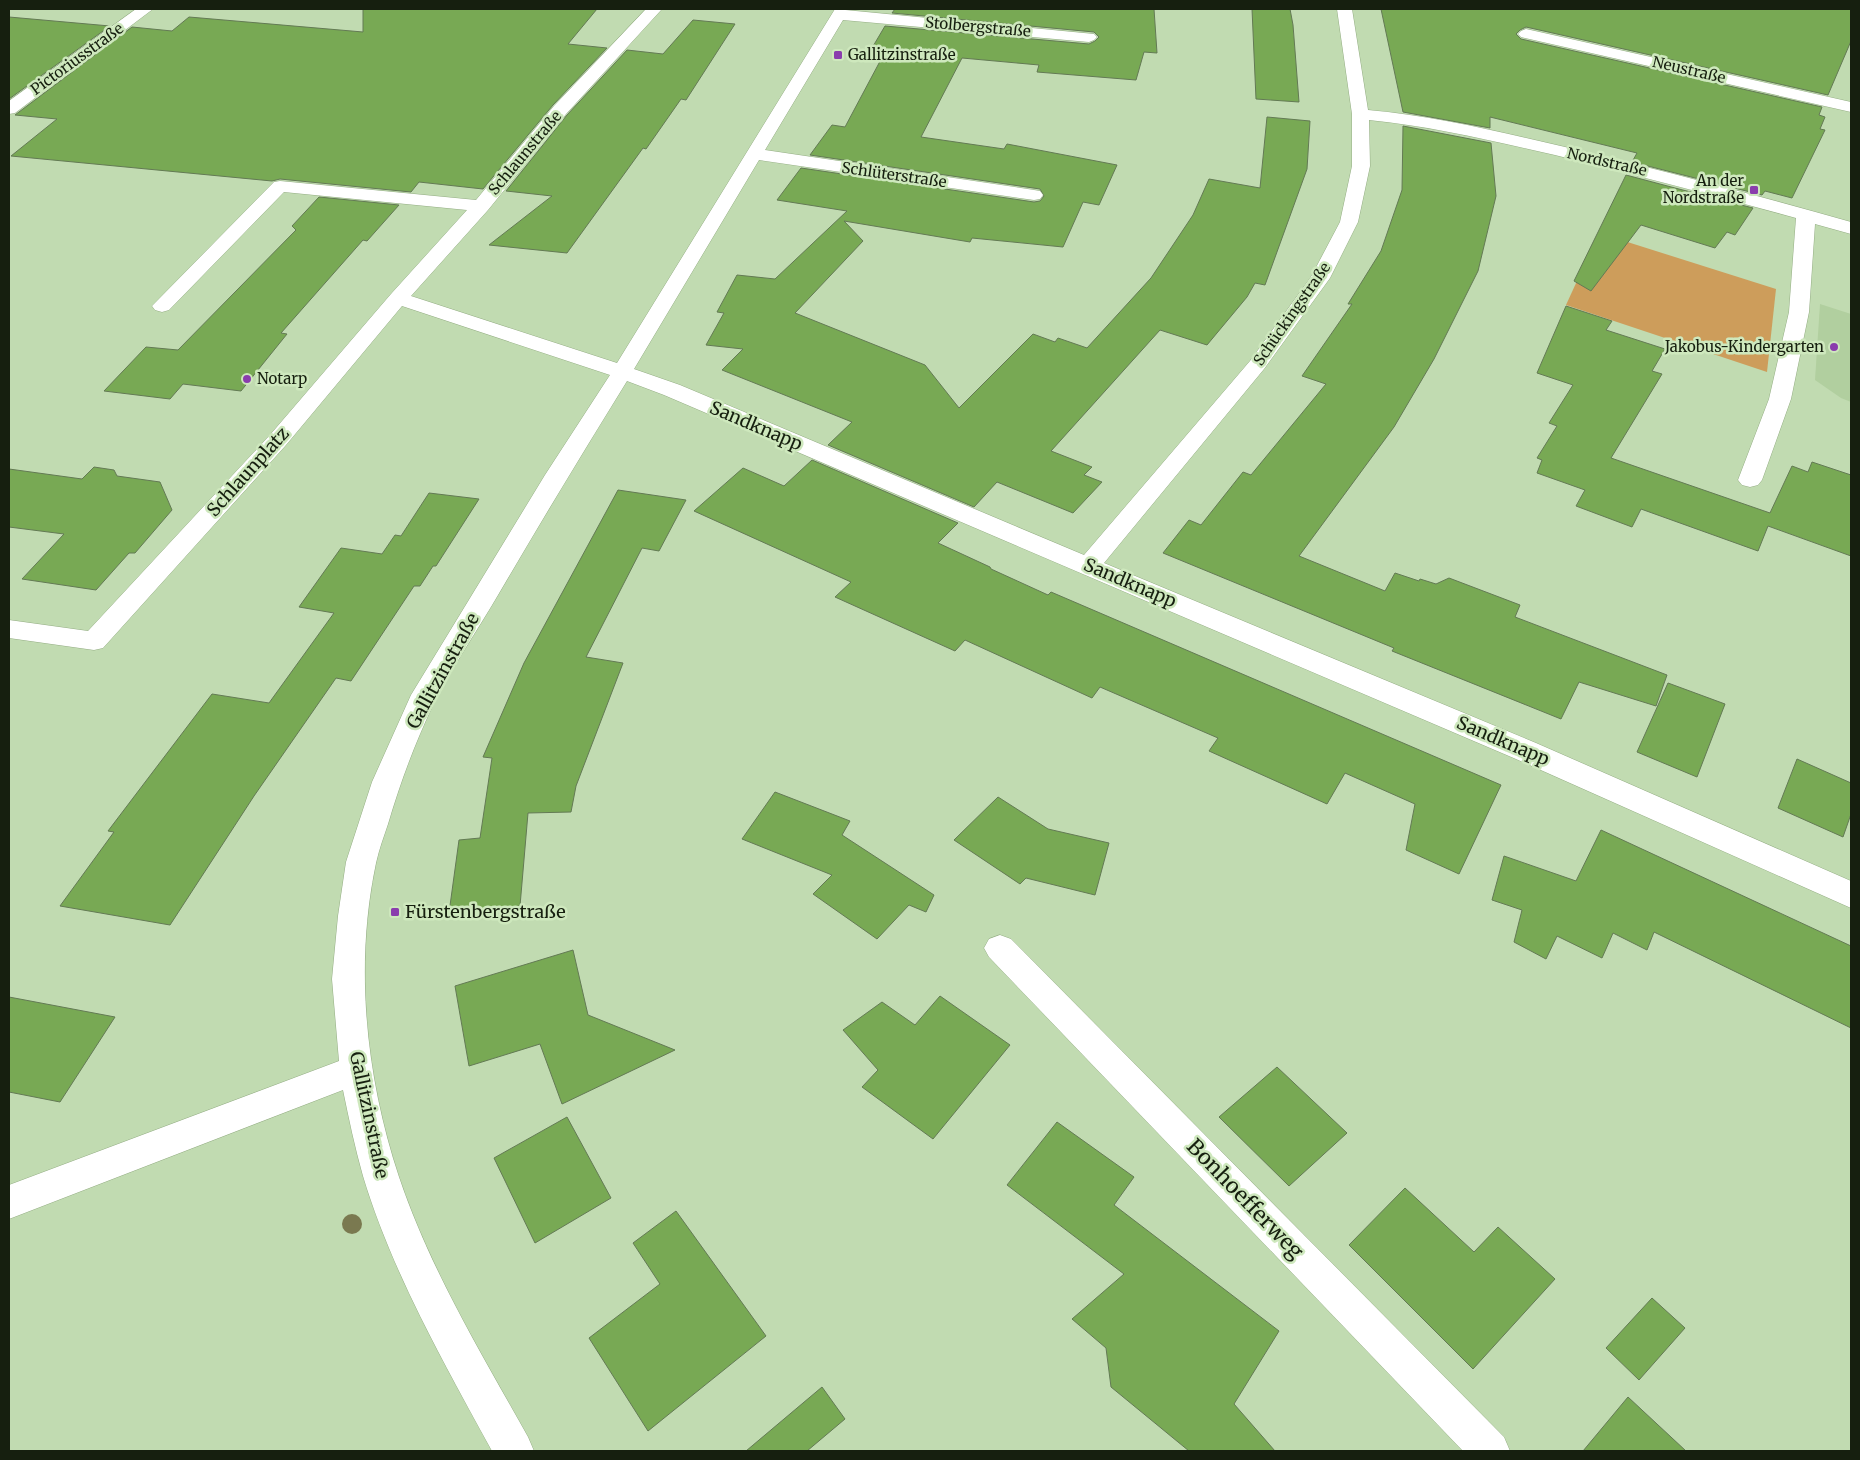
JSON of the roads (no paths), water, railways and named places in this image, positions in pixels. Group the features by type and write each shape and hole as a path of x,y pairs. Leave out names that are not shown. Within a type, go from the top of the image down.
{"street":[{"name":"Pictoriusstraße","path":"9,109 145,9"},
{"name":"Schlaunstraße","path":"398,298 481,206 560,110 654,9"},
{"name":"Schückingstraße","path":"1088,566 1257,365 1320,278 1349,222 1361,166 1360,114 1344,9"},
{"name":"Stolbergstraße","path":"840,12 1089,37"},
{"name":"Gallitzinstraße","path":"514,1451 451,1338 400,1229 381,1176 356,1070 348,979 353,916 362,862 386,782 421,702 552,483 622,372 840,12"},
{"name":"Neustraße","path":"1526,34 1851,107"},
{"name":"Nordstraße","path":"1360,114 1390,116 1528,144 1659,174 1851,228"},
{"name":"Schlüterstraße","path":"754,154 1034,195"},
{"path":"162,306 280,186 481,206"},
{"path":"1750,480 1780,399 1797,321 1806,215"},
{"name":"Sandknapp","path":"398,298 672,390 1535,755 1851,895"},
{"name":"Schlaunplatz","path":"9,629 94,642 278,440 398,298"},
{"name":"Bonhoefferweg","path":"1000,948 1490,1451"},
{"path":"9,1202 356,1070"}],"place":[{"name":"Gallitzinstraße","path":"838,55"},
{"name":"An der Nordstraße","path":"1754,190"},
{"name":"Jakobus-Kindergarten","path":"1834,347"},
{"name":"Notarp","path":"247,379"},
{"name":"Fürstenbergstraße","path":"395,912"}]}
